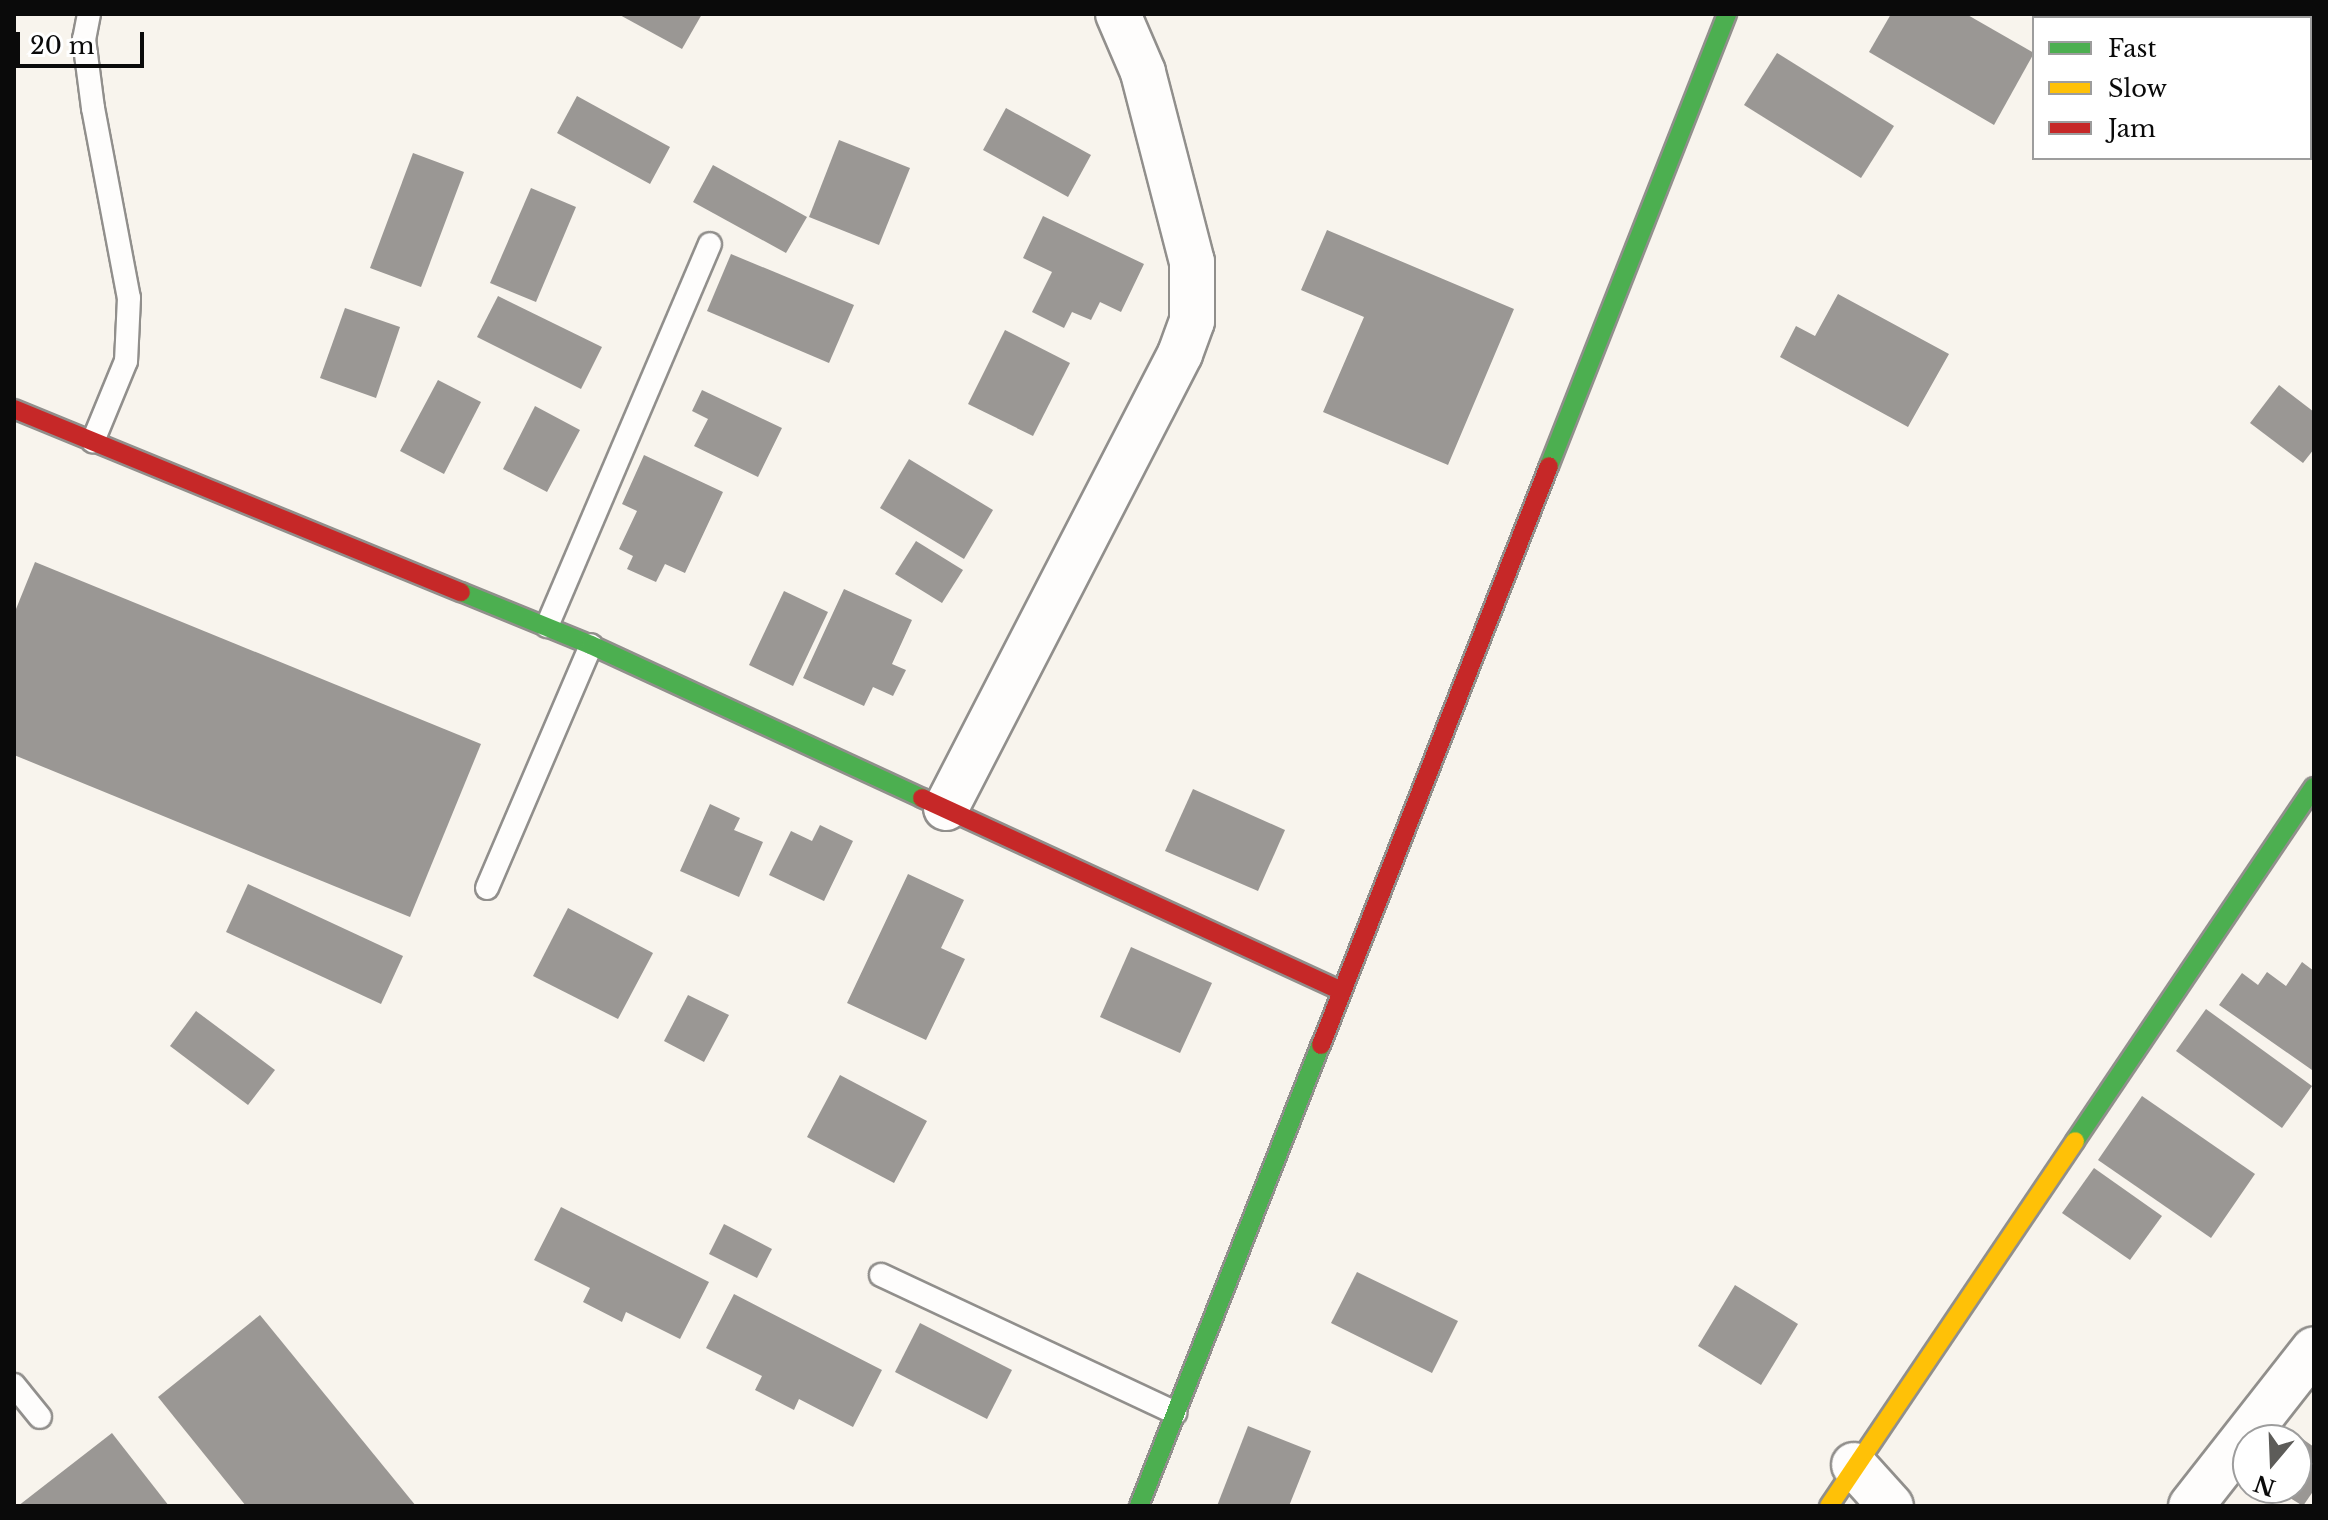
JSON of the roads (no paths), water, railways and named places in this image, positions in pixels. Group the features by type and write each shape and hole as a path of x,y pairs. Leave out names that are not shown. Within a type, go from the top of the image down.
{"street":[{"path":"946,808 1180,354 1192,321 1192,262 1143,72 1118,14"},
{"path":"1139,1506 1727,14"},
{"path":"14,409 591,645 1340,990"},
{"path":"1829,1506 2314,787"},
{"path":"2191,1506 2314,1349"},
{"path":"1854,1465 1891,1506"}],"lane":[{"path":"89,14 84,39 91,94 129,298 126,361 93,441"},
{"path":"547,626 710,244"},
{"path":"487,888 591,645"},
{"path":"881,1275 1175,1413"},
{"path":"14,1385 40,1417"}]}
